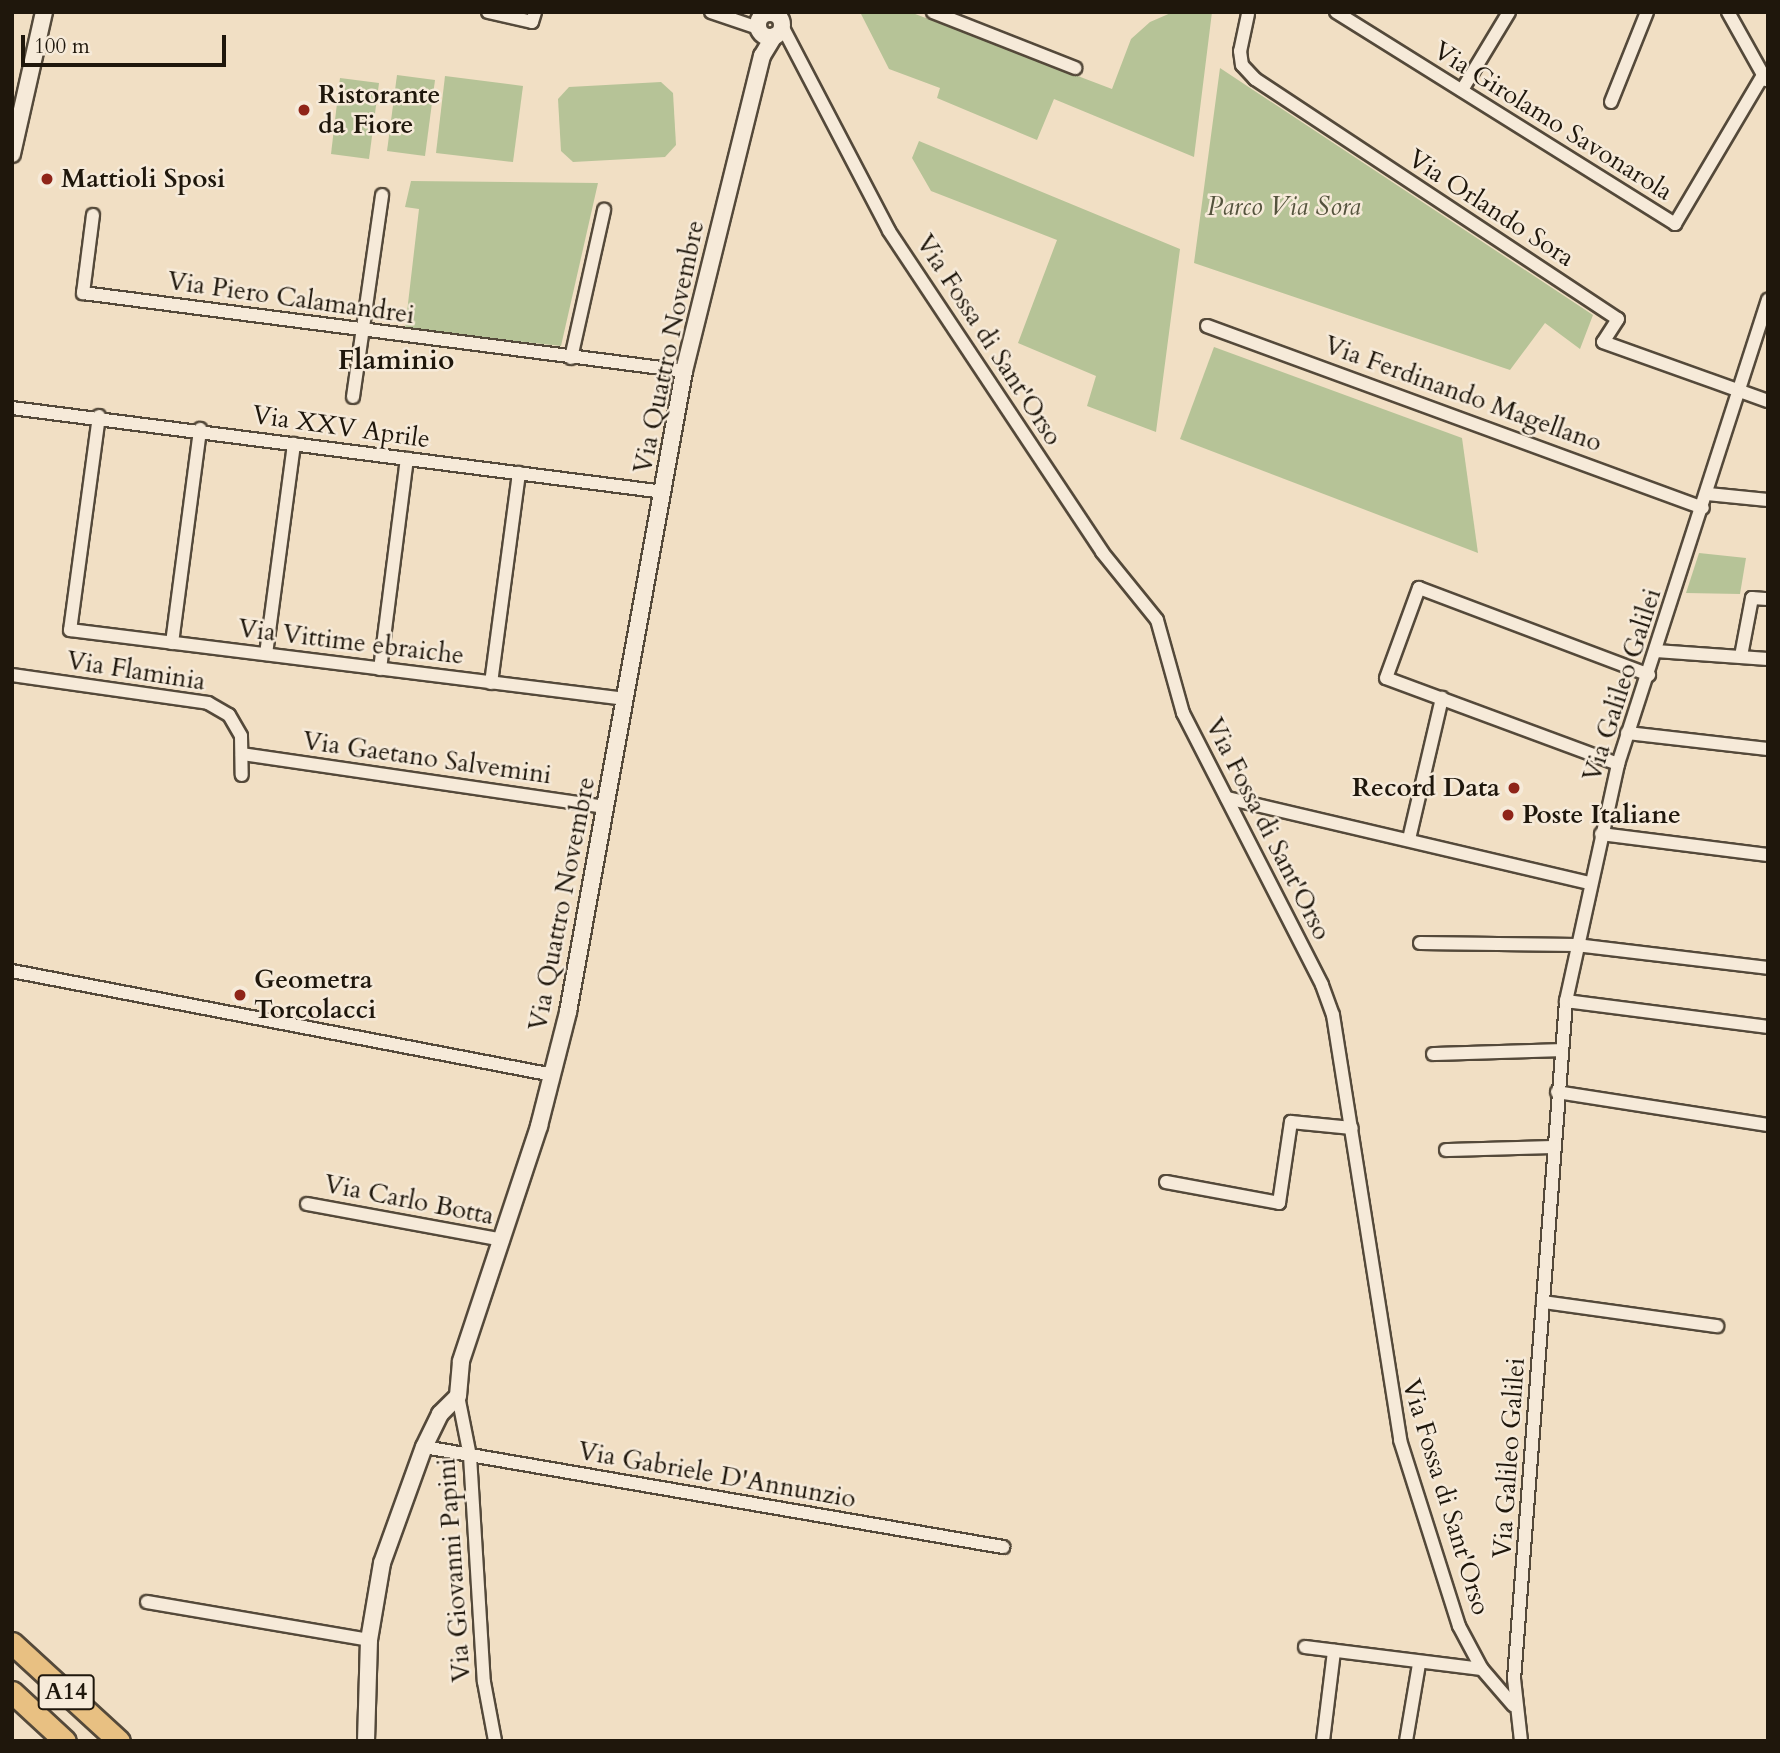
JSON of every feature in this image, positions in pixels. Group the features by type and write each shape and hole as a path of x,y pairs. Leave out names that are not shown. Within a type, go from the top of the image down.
{"highway":[{"name":"A14","path":"12,1643 119,1741"},
{"name":"A14","path":"12,1692 65,1741"}],"street":[{"path":"12,154 44,12"},
{"path":"488,12 533,22 535,12"},
{"path":"711,12 769,22"},
{"path":"933,12 1074,68"},
{"name":"Via Girolamo Savonarola","path":"1336,12 1675,224 1765,79"},
{"path":"1462,90 1509,12"},
{"path":"1611,102 1647,12"},
{"path":"1728,12 1765,79"},
{"name":"Via Orlando Sora","path":"1248,14 1240,51 1242,65 1255,79 1618,319 1603,342 1738,394"},
{"name":"Via Fossa di Sant'Orso","path":"769,22 794,51 889,231 1094,540 1157,620 1173,689 1322,985 1352,1128 1400,1440 1459,1626 1482,1669 1513,1705"},
{"name":"Via Quattro Novembre","path":"458,1396 461,1361 503,1240 553,1075 606,807 684,371 769,22"},
{"path":"353,397 382,195"},
{"path":"571,358 604,210"},
{"name":"Via Piero Calamandrei","path":"93,215 83,293 684,371"},
{"name":"Via Galileo Galilei","path":"1521,1741 1513,1705 1555,1147 1558,1049 1566,1001 1589,883 1618,764 1708,494 1768,300"},
{"name":"Via Ferdinando Magellano","path":"1207,326 1703,508"},
{"path":"1738,394 1768,401"},
{"name":"Via XXV Aprile","path":"12,408 200,429 294,444 664,492"},
{"name":"Via Vittime ebraiche","path":"99,416 70,630 626,699"},
{"path":"172,643 200,429"},
{"path":"266,654 294,444"},
{"path":"380,668 407,459"},
{"path":"491,682 519,473"},
{"path":"1708,494 1768,500"},
{"path":"1618,764 1386,678 1419,588 1649,675"},
{"path":"1741,656 1752,598 1768,599"},
{"path":"1656,652 1768,659"},
{"name":"Via Flaminia","path":"12,674 208,703 229,715 242,754 243,775"},
{"path":"1409,839 1442,698"},
{"path":"1627,733 1768,749"},
{"name":"Via Gaetano Salvemini","path":"242,754 606,807"},
{"path":"1227,798 1589,883"},
{"path":"1601,834 1768,855"},
{"path":"1420,943 1576,945 1768,968"},
{"path":"12,971 553,1075"},
{"path":"1566,1001 1768,1027"},
{"path":"1433,1054 1558,1049"},
{"path":"1557,1092 1768,1125"},
{"path":"1166,1182 1279,1203 1292,1122 1352,1128"},
{"path":"1446,1150 1555,1147"},
{"name":"Via Carlo Botta","path":"307,1204 503,1240"},
{"path":"1543,1302 1717,1326"},
{"path":"366,1741 369,1640 382,1563 424,1447 440,1413 458,1396"},
{"name":"Via Giovanni Papini","path":"458,1396 470,1456 484,1682 495,1741"},
{"name":"Via Gabriele D'Annunzio","path":"424,1447 1003,1547"},
{"path":"147,1602 369,1640"},
{"path":"1305,1647 1419,1664 1482,1669"},
{"path":"1323,1741 1334,1651"},
{"path":"1406,1741 1419,1664"}],"green space":[{"path":"860,12 910,12 1112,89 1131,39 1150,22 1173,12 1212,12 1194,157 1054,99 1037,140 937,98 940,88 889,69"},
{"name":"Parco Via Sora","path":"1220,68 1593,315 1580,349 1545,323 1510,370 1194,263"},
{"path":"397,75 435,80 425,156 387,151"},
{"path":"445,76 523,86 513,162 436,153"},
{"path":"340,78 379,83 369,159 331,154"},
{"path":"661,82 673,93 676,145 665,157 573,162 561,151 558,99 569,87"},
{"path":"919,141 1180,249 1156,432 1087,406 1096,376 1018,343 1057,240 931,191 912,158"},
{"path":"411,181 598,183 561,346 405,329 419,209 405,207"},
{"path":"1214,347 1462,438 1478,553 1180,439"},
{"path":"1699,553 1746,558 1740,594 1686,593"}],"place":[{"name":"Ristorante da Fiore","path":"304,110"},
{"name":"Mattioli Sposi","path":"47,179"},
{"name":"Record Data","path":"1514,788"},
{"name":"Poste Italiane","path":"1508,815"},
{"name":"Geometra Torcolacci","path":"240,995"}],"district":[{"name":"Flaminio","path":"396,360"}]}
